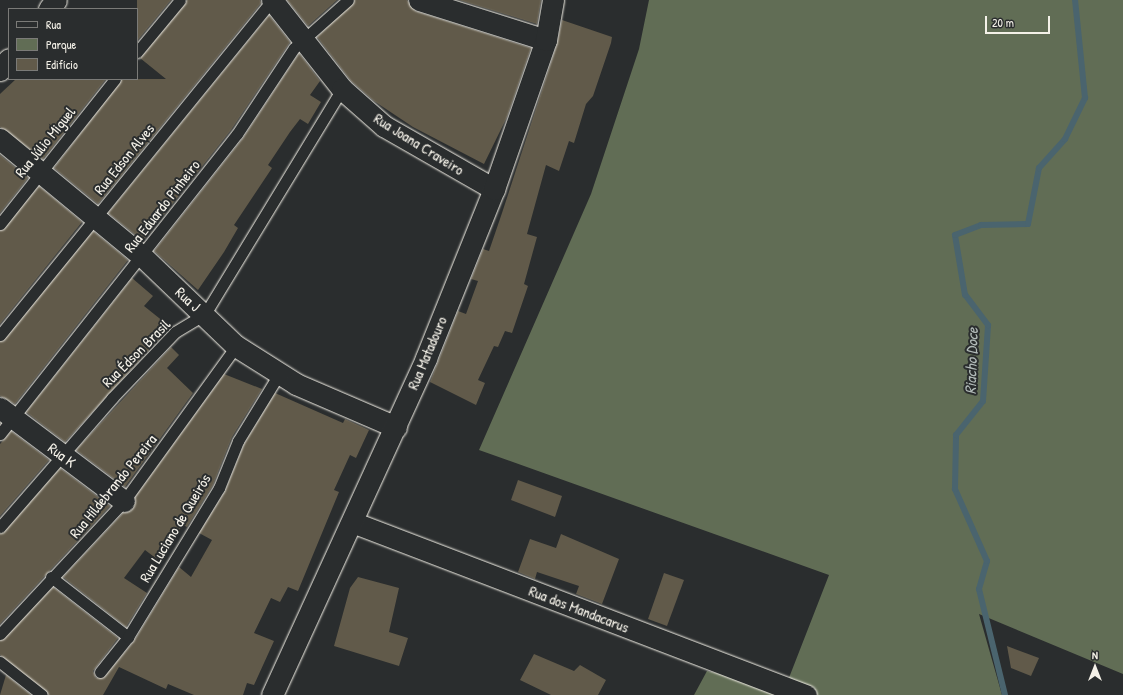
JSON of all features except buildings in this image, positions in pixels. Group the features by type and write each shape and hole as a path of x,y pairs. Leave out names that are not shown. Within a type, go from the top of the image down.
{"street":[{"path":"50,8 56,0"},
{"name":"Rua Joana Craveiro","path":"272,0 342,89 384,126 494,189"},
{"path":"419,0 546,40"},
{"name":"Rua Matadouro","path":"272,695 396,427 494,189 546,40 553,0"},
{"path":"0,70 8,60"},
{"name":"Rua J","path":"0,139 142,256 205,314 236,346 279,374 396,427"},
{"name":"Rua K","path":"6,413 124,501"},
{"name":"Rua dos Mandacarus","path":"352,522 806,695"}],"lane":[{"path":"138,51 180,0"},
{"name":"Rua Edson Alves","path":"0,336 272,0"},
{"name":"Rua Eduardo Pinheiro","path":"0,434 6,413 142,256 237,134 294,48 348,0"},
{"name":"Rua Júlio Miguel","path":"0,224 40,171 114,80"},
{"name":"Rua Édson Brasil","path":"0,527 60,454 175,332 205,314 342,89"},
{"name":"Rua Hildebrando Pereira","path":"0,634 50,577 80,550 124,501 236,346"},
{"name":"Rua Luciano de Queirós","path":"100,672 128,637 219,488 238,441 279,374"},
{"path":"50,577 128,637"},
{"path":"0,662 36,693"}],"green space":[{"path":"649,0 1123,0 1123,674 979,614 1002,695 694,695 707,671 785,688 829,575 479,450 591,194 639,49"}],"waterway":[{"name":"Riacho Doce","path":"1005,695 979,589 987,561 955,489 956,435 983,401 988,325 965,295 955,235 981,225 1028,224 1039,168 1065,139 1085,98 1075,0"}]}
